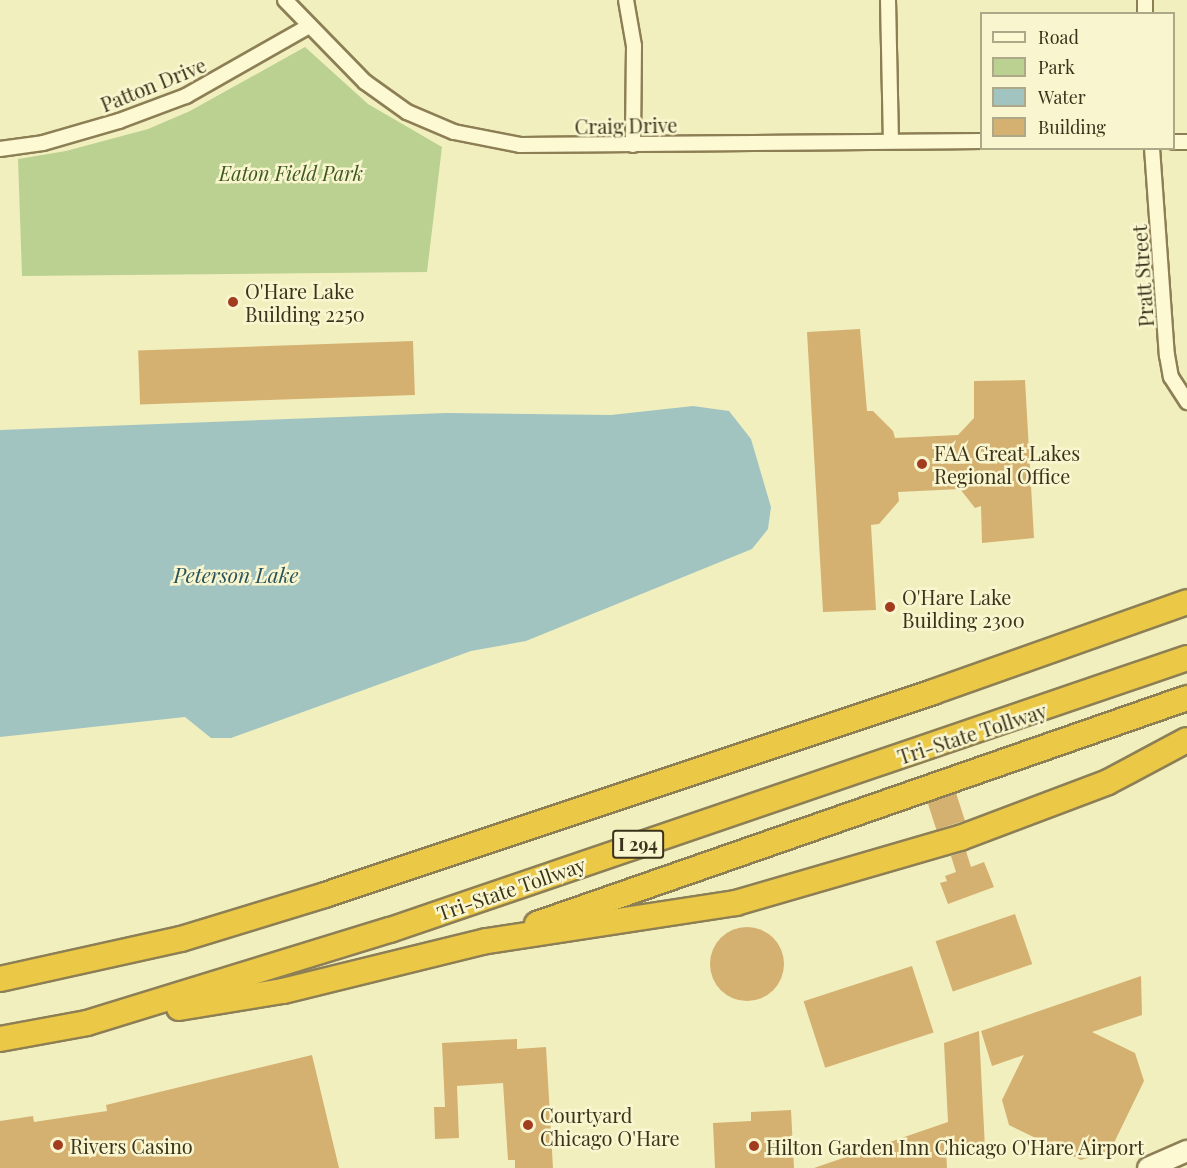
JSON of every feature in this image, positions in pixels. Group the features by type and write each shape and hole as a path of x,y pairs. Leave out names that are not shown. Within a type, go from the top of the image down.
{"highway":[{"name":"I 294","path":"0,979 181,939 325,896 922,695 1187,602"},
{"name":"Tri-State Tollway","path":"0,1039 87,1023 390,930 1187,658"},
{"path":"487,941 1187,698"},
{"path":"87,1023 283,991 487,941 736,903 960,838 1108,782 1187,740"}],"main road":[{"path":"1148,1168 1187,1150"}],"street":[{"name":"Craig Drive","path":"285,0 365,82 406,112 454,132 520,145 980,141"},
{"path":"626,0 634,46 633,145"},
{"path":"888,0 891,141"},
{"name":"Patton Drive","path":"0,149 44,143 186,96 309,26"},
{"name":"Pratt Street","path":"1152,150 1167,355 1171,377 1184,400"}],"green space":[{"name":"Eaton Field Park","path":"305,47 368,104 442,147 427,272 22,276 18,159 66,151 148,129 190,111"}],"water":[{"name":"Peterson Lake","path":"693,406 729,411 751,439 771,507 768,529 752,549 526,641 471,651 231,738 211,738 185,717 0,737 0,430 446,413 611,415"}],"building":[{"name":"FAA Great Lakes Regional Office","path":"860,329 867,411 873,411 893,431 895,438 958,435 974,418 974,381 1025,380 1034,538 982,543 981,506 975,508 960,489 898,492 899,501 879,524 871,525 876,610 823,612 807,332"},
{"path":"413,341 415,395 140,405 138,351"},
{"path":"956,793 965,821 936,830 927,802"},
{"path":"966,851 971,867 984,862 994,887 948,904 940,883 947,881 945,876 956,872 951,856"},
{"path":"1015,914 1032,964 953,991 936,941"},
{"path":"740,927 754,927 768,933 778,943 784,957 784,971 778,985 768,995 754,1001 740,1001 726,995 716,985 710,971 710,957 716,943 726,933"},
{"path":"912,966 934,1033 825,1068 804,1001"},
{"path":"1141,976 1142,1015 1092,1032 1135,1053 1144,1081 1110,1151 1081,1160 1009,1125 1002,1100 1024,1055 992,1066 981,1031"},
{"path":"979,1031 985,1148 946,1151 947,1168 814,1168 948,1122 944,1043"},
{"name":"Courtyard Chicago O'Hare","path":"517,1039 517,1049 546,1047 553,1168 515,1168 515,1160 508,1160 503,1083 457,1086 459,1138 435,1139 434,1107 445,1107 442,1043"},
{"path":"312,1055 339,1168 0,1168 0,1121 33,1116 34,1122 107,1111 106,1105"},
{"name":"Hilton Garden Inn Chicago O'Hare Airport","path":"791,1110 794,1168 715,1168 713,1123 751,1121 751,1112"}],"place":[{"name":"O'Hare Lake Building 2250","path":"233,302"},
{"name":"FAA Great Lakes Regional Office","path":"922,464"},
{"name":"O'Hare Lake Building 2300","path":"890,607"},
{"name":"Courtyard Chicago O'Hare","path":"528,1125"},
{"name":"Rivers Casino","path":"58,1145"},
{"name":"Hilton Garden Inn Chicago O'Hare Airport","path":"754,1146"}]}
